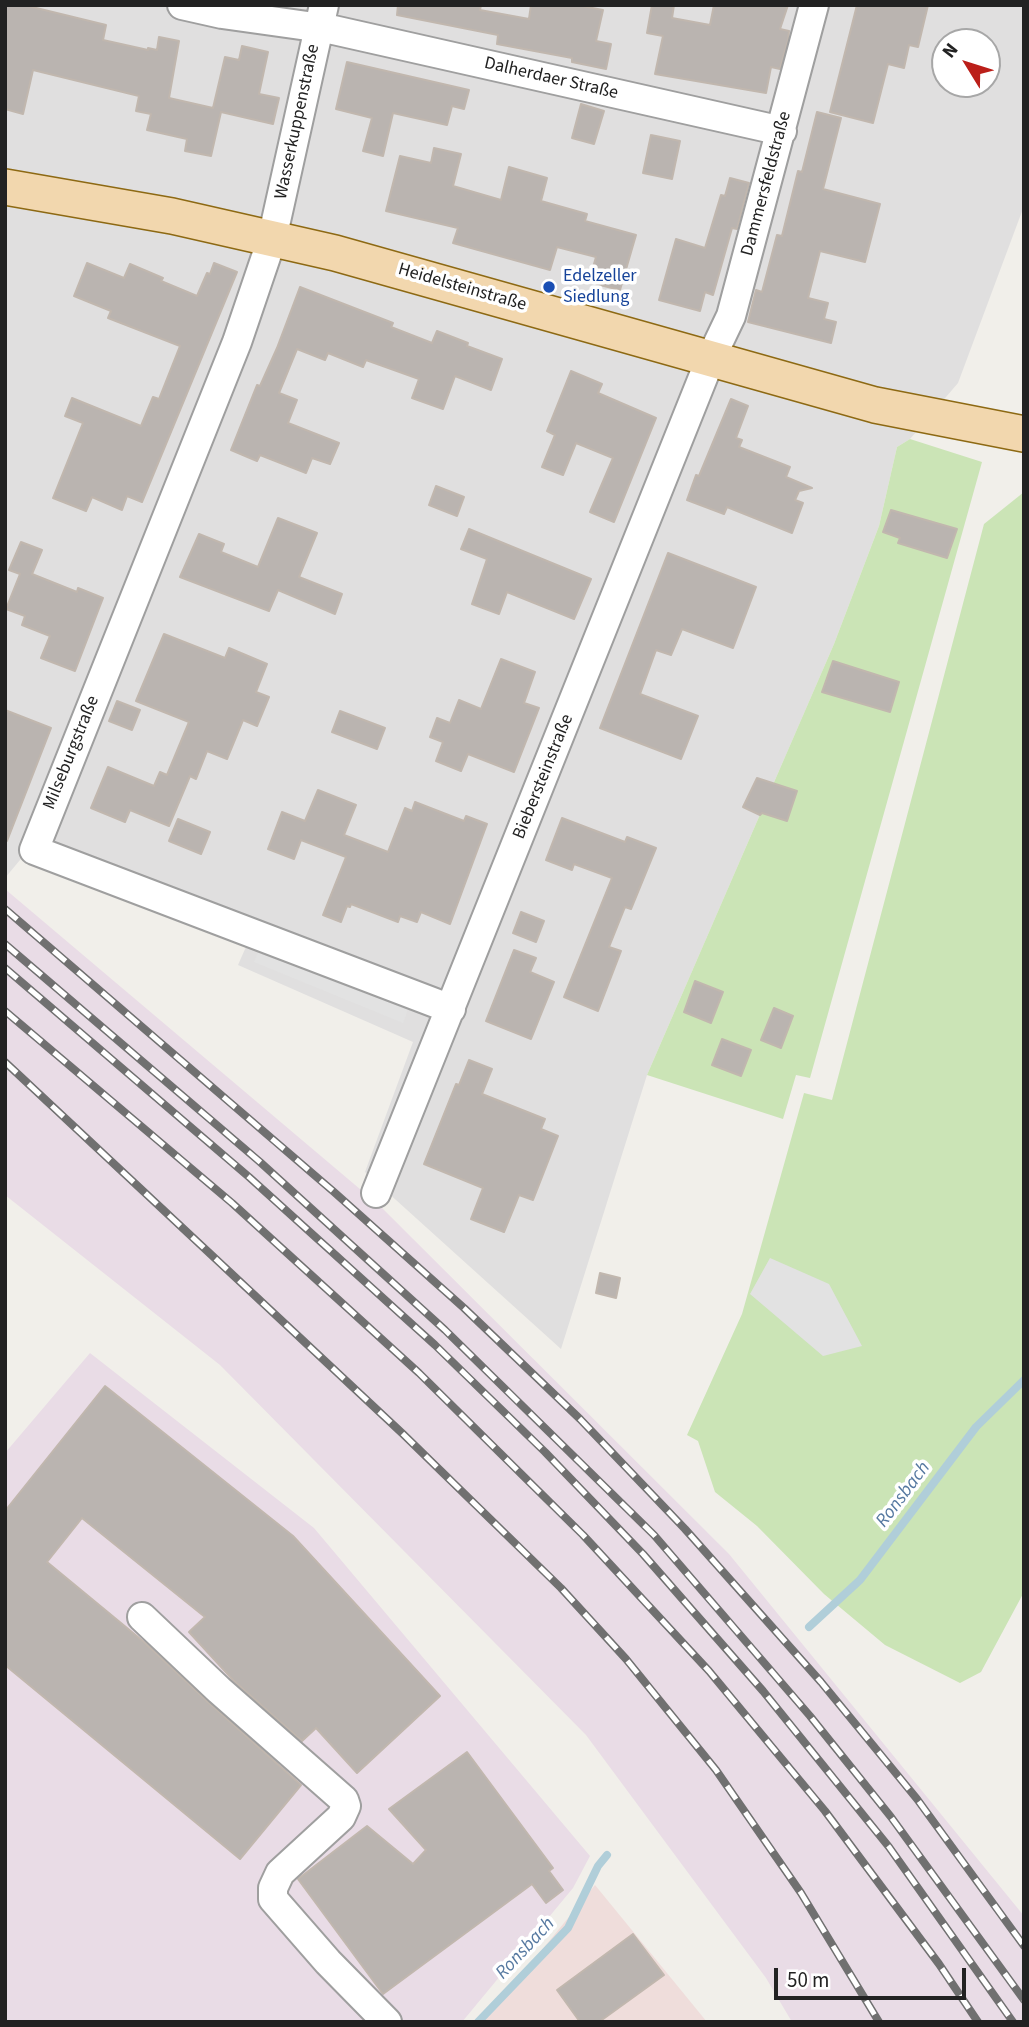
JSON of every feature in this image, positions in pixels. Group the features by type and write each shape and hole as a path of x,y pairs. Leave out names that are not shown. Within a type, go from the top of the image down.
{"main road":[{"name":"Heidelsteinstraße","path":"5,187 172,216 335,253 875,405 1024,434"}],"street":[{"name":"Dalherdaer Straße","path":"182,5 222,14 321,16 782,131"},
{"name":"Dammersfeldstraße","path":"710,360 731,316 814,5"},
{"name":"Wasserkuppenstraße","path":"272,239 321,16"},
{"name":"Milseburgstraße","path":"272,239 237,342 34,850 451,1009"},
{"name":"Biebersteinstraße","path":"376,1193 710,360"},
{"path":"142,1618 344,1800 346,1806 341,1818 280,1873 273,1888 273,1899 328,1962 387,2022"}],"shaded area":[{"path":"5,5 1024,5 1024,206 958,383 910,439 897,447 879,526 834,644 647,1075 561,1349 365,1172 413,1042 238,965 249,940 25,854 5,878"},
{"path":"5,889 380,1206 729,1554 1024,1916 1024,2022 792,2022 766,1978 586,1735 220,1365 5,1195"},
{"path":"262,943 410,1004 403,1023 254,962"},
{"path":"770,1258 829,1284 862,1346 823,1356 750,1294"},
{"path":"90,1353 314,1528 590,1856 573,1888 462,2022 5,2022 5,1453"},
{"path":"595,1885 707,2022 483,2022"}],"green space":[{"path":"910,439 982,462 810,1078 796,1075 783,1119 647,1075 834,644 879,526 897,447"},
{"path":"1024,492 1024,1592 981,1672 960,1683 885,1645 824,1594 757,1526 715,1492 698,1441 687,1435 742,1314 804,1093 832,1100 984,524"}],"building":[{"path":"5,5 24,5 106,25 103,40 148,50 157,50 159,37 179,41 169,98 213,108 225,57 239,60 242,46 268,52 259,94 279,98 273,124 221,112 211,156 185,151 187,139 147,130 151,114 136,111 139,96 33,70 23,114 5,109"},
{"path":"398,5 481,5 480,10 529,19 531,5 577,5 603,10 596,41 611,44 606,69 572,62 572,58 497,44 498,35 397,15"},
{"path":"652,5 674,5 672,18 710,25 714,5 788,5 780,29 789,31 788,40 780,69 771,67 766,93 655,74 663,36 647,33"},
{"path":"857,5 928,5 918,47 909,45 904,68 888,64 873,123 830,112"},
{"path":"347,62 469,90 464,109 452,106 447,125 393,113 383,156 363,151 372,118 336,109"},
{"path":"581,104 604,111 594,144 572,138"},
{"path":"817,112 841,118 823,189 880,204 865,262 820,251 808,298 828,303 824,319 836,322 831,343 748,322 756,290 762,292 777,235 782,236 798,171 802,172"},
{"path":"651,135 680,141 672,179 643,173"},
{"path":"434,148 461,154 453,186 501,200 509,167 547,178 541,201 587,214 585,221 636,235 620,290 596,284 599,273 592,271 596,257 557,247 550,270 453,243 458,228 386,211 400,156 431,163"},
{"path":"730,178 749,183 737,229 732,228 713,295 705,292 700,311 659,300 676,239 705,248 721,195 725,196"},
{"path":"87,263 124,278 130,264 197,296 214,263 237,272 142,502 127,496 122,510 92,497 86,511 53,498 83,423 65,416 72,398 141,426 153,397 159,399 180,346 108,318 111,311 74,296"},
{"path":"300,287 393,323 391,327 432,343 437,331 502,359 491,390 455,376 443,409 412,398 419,379 366,360 363,367 328,353 325,360 297,349 279,393 297,400 288,423 339,443 330,464 312,458 306,473 260,455 257,461 231,450 257,385 260,386 277,348"},
{"path":"571,371 602,384 598,393 656,418 614,522 590,512 613,458 576,443 563,475 542,467 555,435 547,431"},
{"path":"731,399 748,406 736,438 742,440 739,447 790,467 786,477 812,488 799,491 795,500 803,503 792,533 727,507 724,514 687,500"},
{"path":"436,486 464,497 457,516 429,505"},
{"path":"891,510 957,529 947,558 898,543 900,538 883,532"},
{"path":"278,518 317,533 299,577 342,594 335,614 278,590 269,611 180,577 199,534 224,544 221,552 258,567"},
{"path":"469,529 591,579 574,619 507,592 499,614 472,604 487,559 461,549"},
{"path":"21,542 42,550 32,574 77,592 78,588 103,598 75,671 41,658 50,636 22,625 25,616 6,609 20,574 9,570"},
{"path":"668,553 756,587 733,648 682,629 671,655 656,650 640,694 698,716 681,759 600,728"},
{"path":"164,634 225,658 229,648 267,664 256,692 269,697 257,726 243,720 227,759 207,751 196,779 190,776 169,826 130,810 125,822 91,808 108,767 154,786 160,772 167,775 189,722 136,701"},
{"path":"501,659 535,672 524,703 539,708 514,772 468,754 461,771 436,761 443,742 430,737 437,718 450,723 459,700 481,709"},
{"path":"833,661 899,682 890,712 822,692"},
{"path":"117,701 140,710 132,730 109,721"},
{"path":"5,710 51,728 7,841 5,841"},
{"path":"340,711 385,728 377,749 332,732"},
{"path":"757,778 797,791 787,821 762,813 760,815 743,807"},
{"path":"318,790 356,805 344,835 388,852 405,808 412,811 415,802 464,821 466,816 487,824 450,924 421,912 417,922 400,916 398,922 351,904 350,907 347,906 341,922 323,915 346,857 301,840 294,859 268,849 282,812 305,821"},
{"path":"562,818 625,842 627,837 656,848 631,909 625,907 609,947 621,951 598,1011 564,997 612,878 574,864 572,870 546,860"},
{"path":"178,819 210,832 201,854 169,841"},
{"path":"521,912 544,921 536,942 513,933"},
{"path":"514,950 536,958 530,972 554,982 531,1039 486,1021"},
{"path":"695,981 723,992 711,1023 684,1012"},
{"path":"774,1008 793,1016 781,1048 761,1040"},
{"path":"722,1039 751,1050 741,1076 712,1065"},
{"path":"469,1060 492,1069 482,1094 545,1119 541,1129 558,1136 533,1200 519,1195 504,1232 471,1219 483,1188 424,1164 456,1084 459,1085"},
{"path":"600,1273 620,1278 616,1298 596,1293"},
{"path":"105,1386 293,1536 440,1696 357,1773 316,1728 302,1741 234,1681 189,1632 205,1617 82,1518 47,1562 144,1642 301,1785 240,1859 5,1665 5,1511"},
{"path":"467,1752 553,1868 549,1871 563,1890 546,1903 532,1884 383,1994 298,1879 367,1826 413,1864 426,1850 389,1809"},
{"path":"633,1934 664,1975 599,2022 580,2022 557,1990"}],"waterway":[{"name":"Ronsbach","path":"809,1627 860,1580 976,1427 1024,1380"},
{"name":"Ronsbach","path":"478,2022 568,1928 598,1866 607,1855"}],"railway":[{"path":"5,909 334,1192 464,1308 580,1419 685,1529 821,1682 917,1799 1024,1946"},
{"path":"5,944 260,1162 445,1330 654,1535 810,1716 891,1817 1024,2000"},
{"path":"5,968 249,1177 435,1345 545,1452 643,1554 763,1691 889,1847 1013,2022"},
{"path":"5,1011 232,1203 419,1373 583,1535 709,1671 825,1811 939,1964 978,2022"},
{"path":"5,1062 403,1434 561,1588 626,1659 716,1770 801,1893 879,2022"}],"place":[{"name":"Edelzeller Siedlung","path":"549,287"}]}
